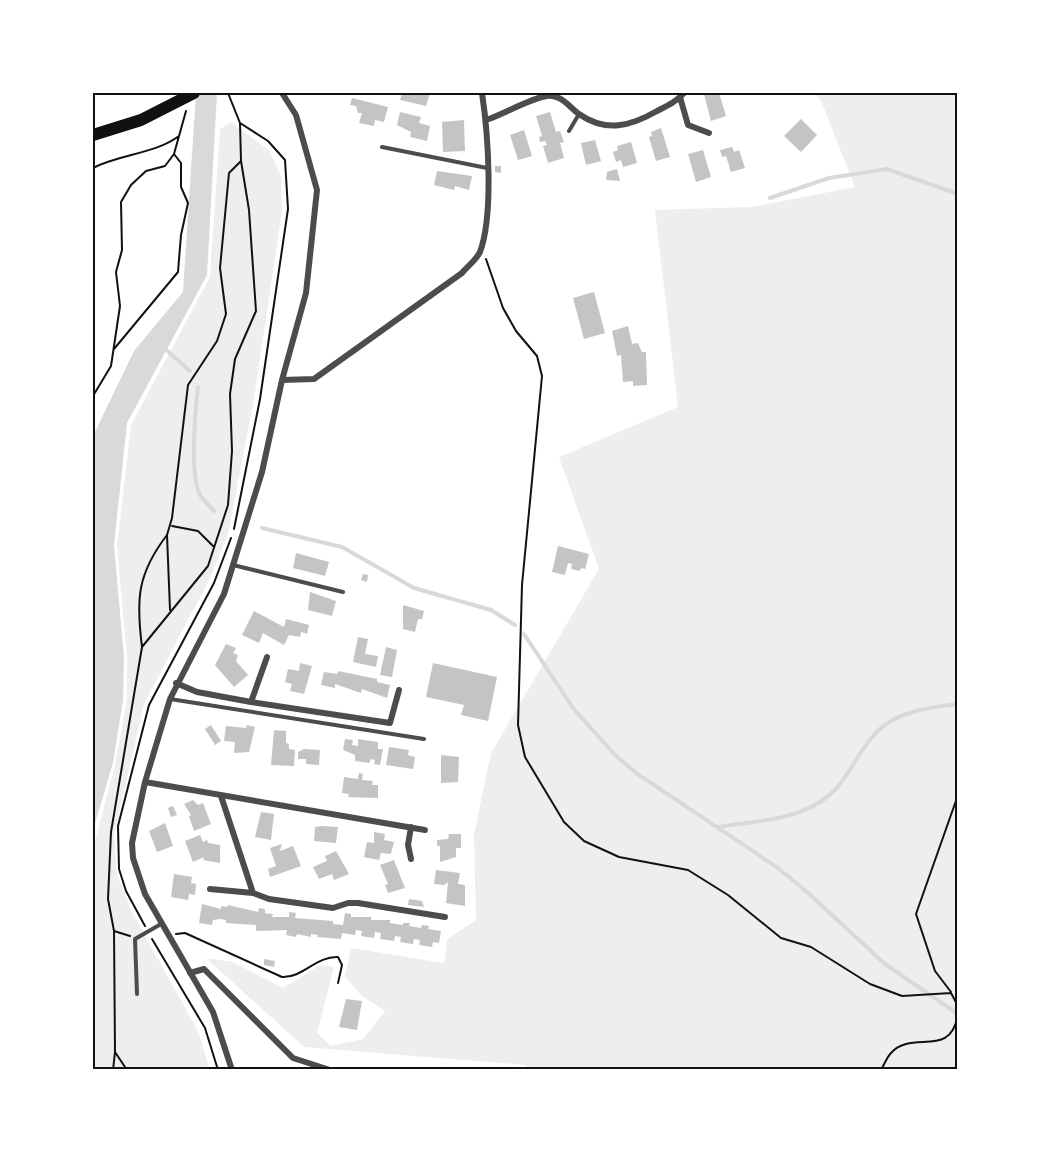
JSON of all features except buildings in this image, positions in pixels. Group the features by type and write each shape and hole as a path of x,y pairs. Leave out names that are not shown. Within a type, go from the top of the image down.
{"main road":[{"path":"93,135 141,120 190,98"}],"street":[{"path":"232,1070 213,1012 145,894 133,858 134,828 145,782 176,683 224,594 231,565 262,472 282,380 306,293 317,190 296,115 282,93"},
{"path":"282,380 314,379 462,273 480,253 488,212 486,120 482,93"},
{"path":"486,120 549,95 563,99 579,114 598,123 622,126 640,122 682,95 688,125 709,133"},
{"path":"251,702 267,657"},
{"path":"176,683 197,692 390,723 399,690"},
{"path":"145,782 425,830"},
{"path":"221,795 254,893"},
{"path":"411,827 408,845 411,859"},
{"path":"210,889 254,893 269,899 333,908 348,903 358,903 445,917"},
{"path":"190,973 204,969 292,1058 330,1070"}],"lane":[{"path":"569,131 579,114"},
{"path":"382,147 487,168"},
{"path":"231,565 343,591"},
{"path":"170,699 424,739"},
{"path":"137,994 135,939 161,924"}],"path":[{"path":"142,647 208,566 228,505 232,451 230,394 235,359 256,310 249,210 241,161 240,123 228,93"},
{"path":"93,396 111,366 120,306 116,272 122,250 121,202 131,185 146,171 165,166 174,154 190,98"},
{"path":"218,1070 205,1028 147,932 126,891 119,869 118,826 149,705 214,582 233,534 260,399 288,209 285,160 268,141 240,123"},
{"path":"93,168 109,160 169,143 181,135"},
{"path":"113,351 178,272 181,235 188,203 181,187 181,163 174,154"},
{"path":"113,1070 115,1052 114,931 108,899 111,832 142,647 138,610 141,579 152,555 171,526 188,384 218,341 226,314 220,268 229,173 241,161"},
{"path":"480,253 489,261 503,308 516,331 537,357 542,376 522,585 518,725 525,757 564,822 584,841 619,857 688,870 728,895 781,938 811,947 870,984 902,996 951,993"},
{"path":"171,526 198,531 213,546"},
{"path":"166,535 170,611"},
{"path":"958,795 916,914 935,970 958,1006"},
{"path":"114,931 135,939"},
{"path":"167,935 186,933 282,976 292,977 317,961 338,957 342,965 338,983"},
{"path":"881,1070 891,1052 908,1043 940,1041 951,1034 957,1024 958,1014"},
{"path":"115,1052 127,1070"}],"shaded area":[{"path":"196,93 217,93 207,275 127,423 114,545 124,658 123,700 113,763 93,830 94,434 134,351 183,292"},
{"path":"814,93 953,93 958,96 958,1070 529,1070 525,1065 304,1047 206,958 233,962 283,988 320,965 334,967 317,1033 331,1046 363,1039 385,1011 361,995 345,977 351,948 444,963 447,939 476,920 474,835 491,753 599,569 559,457 678,407 655,210 751,207 855,187 822,103"},
{"path":"231,122 269,150 281,176 282,211 254,399 228,534 209,580 144,704 114,835 117,875 133,914 198,1031 210,1070 93,1070 93,849 115,765 127,700 127,658 117,546 131,425 210,277 220,129"}],"waterway":[{"path":"770,198 829,178 887,169 958,194"},
{"path":"163,347 190,371"},
{"path":"198,387 194,441 196,483 199,493 214,511"},
{"path":"262,528 342,547 414,588 491,610 515,625"},
{"path":"524,634 573,708 615,755 636,773 778,868 885,964 958,1014"},
{"path":"719,827 784,817 820,802 837,788 867,744 882,727 913,712 958,704"}]}
